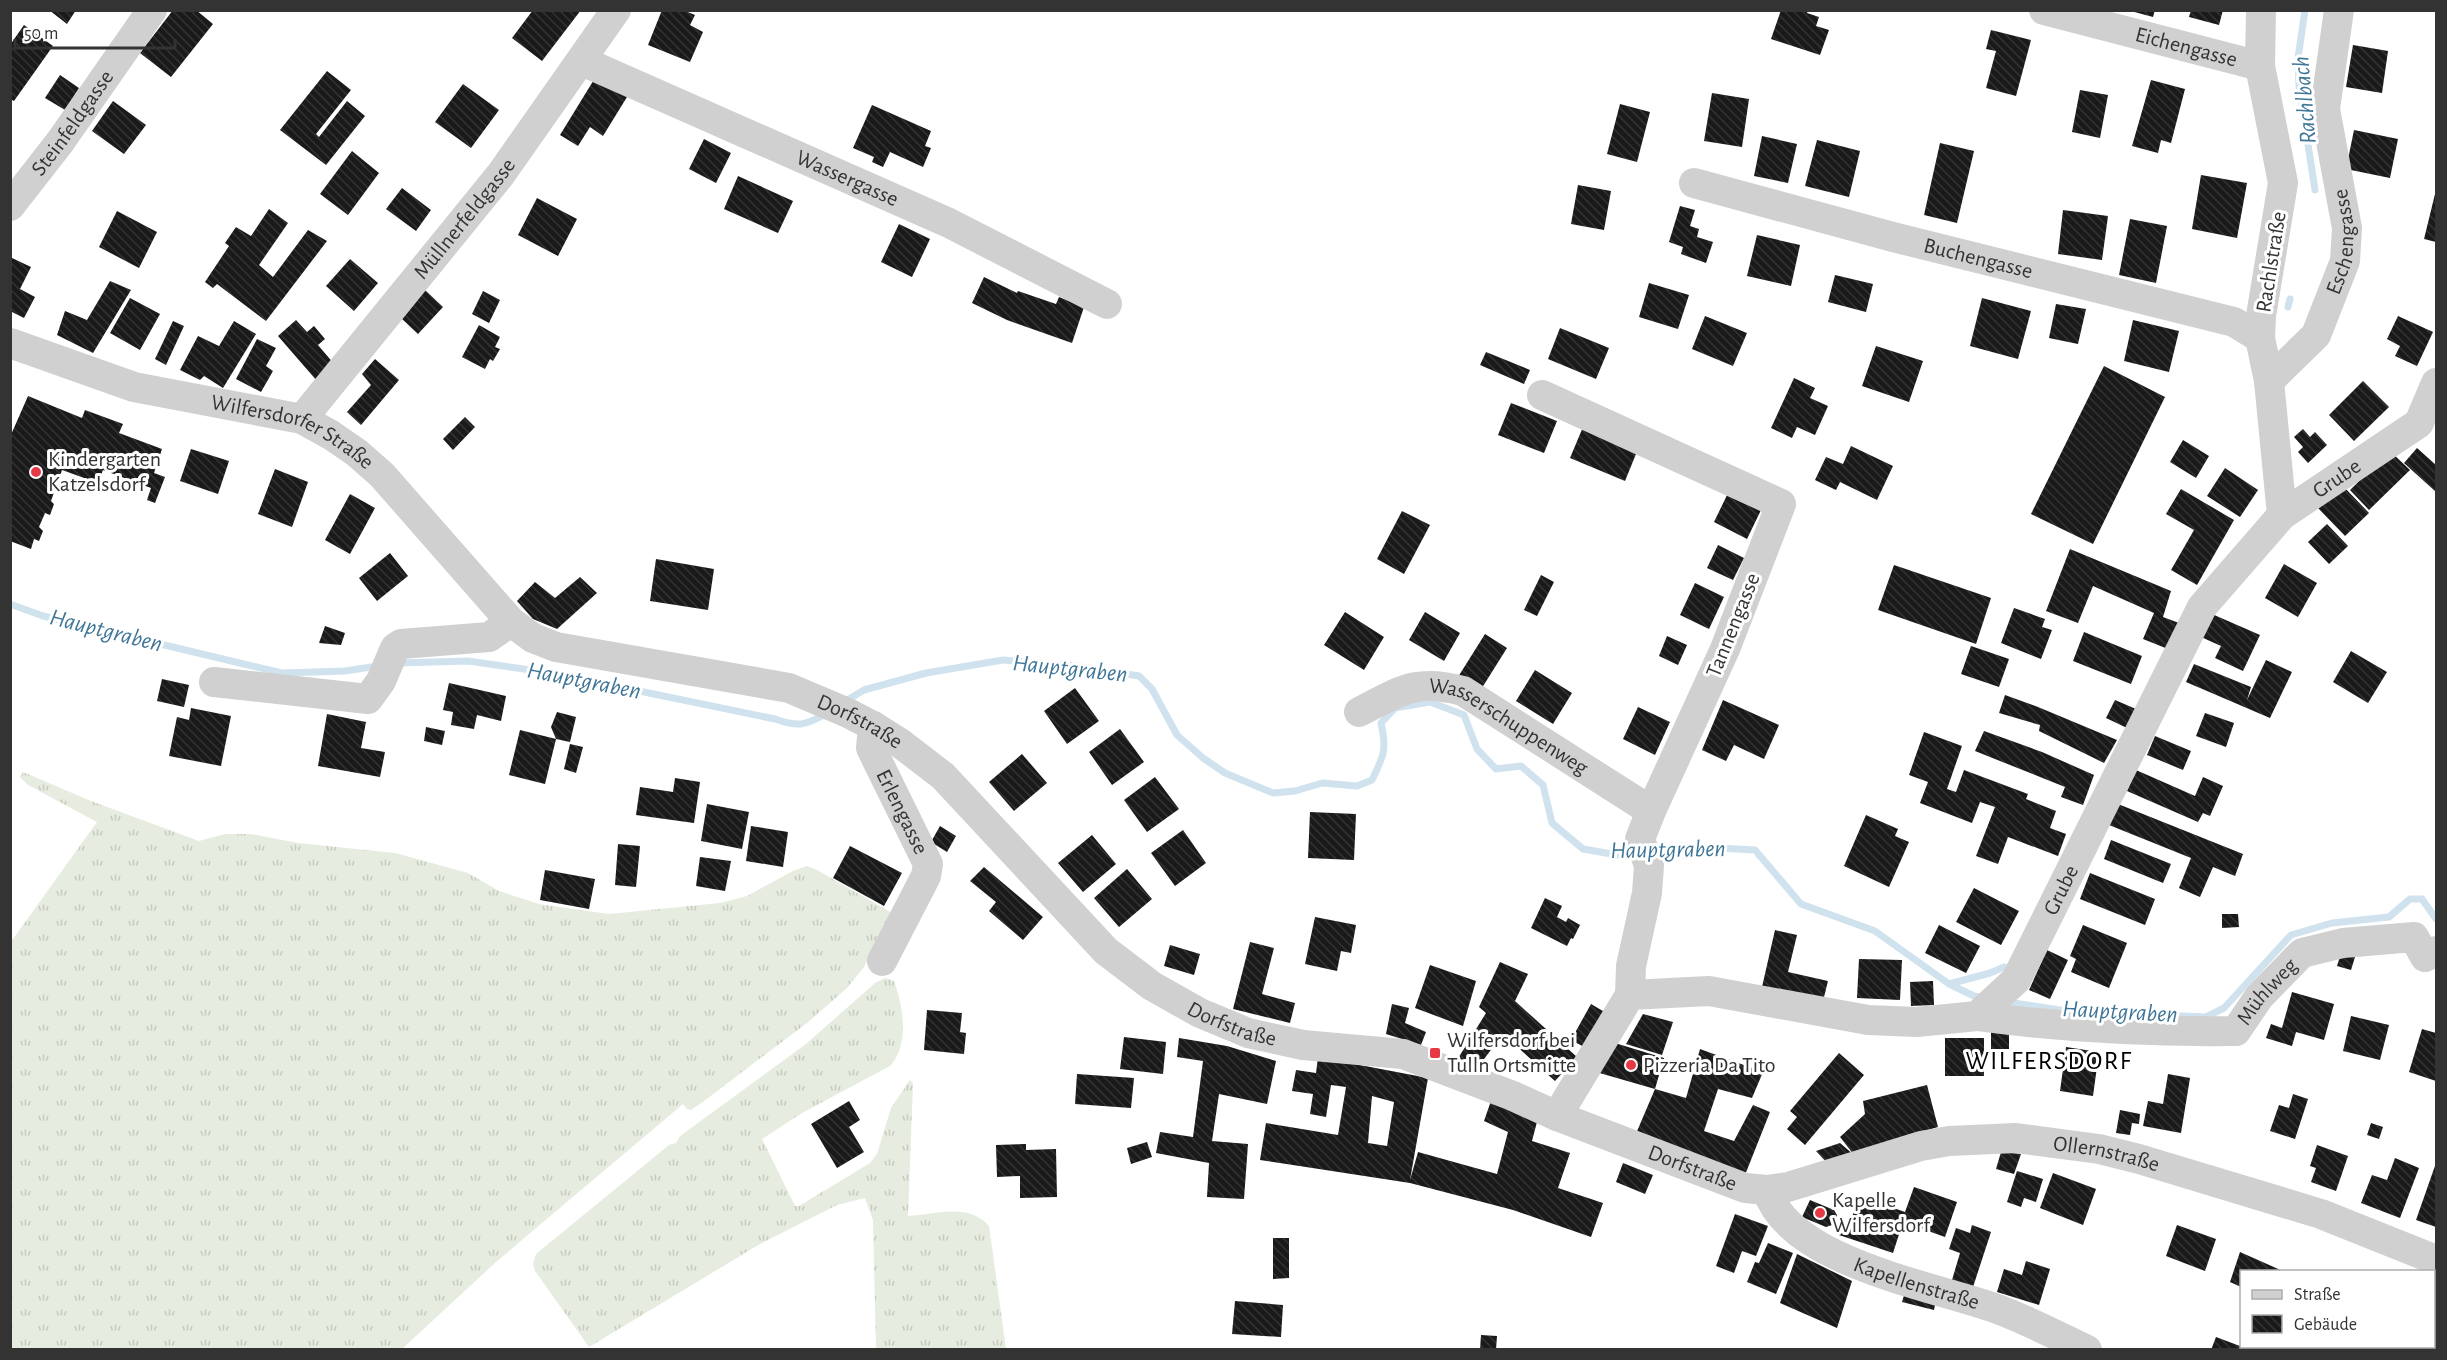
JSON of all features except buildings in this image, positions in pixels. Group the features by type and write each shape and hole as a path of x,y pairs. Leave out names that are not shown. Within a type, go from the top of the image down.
{"street":[{"name":"Steinfeldgasse","path":"10,206 60,142 152,10"},
{"name":"Müllnerfeldgasse","path":"302,419 501,174 616,10"},
{"name":"Eichengasse","path":"2044,10 2260,66"},
{"name":"Rachlstraße","path":"2261,10 2260,66 2283,183 2261,316 2260,338 2269,381 2282,515"},
{"name":"Eschengasse","path":"2269,381 2316,335 2344,261 2347,228 2325,109 2339,10"},
{"name":"Wassergasse","path":"582,61 950,223 1107,304"},
{"name":"Buchengasse","path":"1694,183 1893,237 2234,322 2260,338"},
{"name":"Wilfersdorfer Straße","path":"10,343 134,387 302,419 348,447 382,475 511,622 533,638 556,647 802,694"},
{"name":"Grube","path":"1982,1011 2016,980 2202,607 2282,515 2431,428 2436,383"},
{"name":"Tannengasse","path":"1542,395 1781,504 1725,649 1651,811 1645,853 1647,893 1631,966 1630,995"},
{"path":"214,682 368,699 395,648 401,644 489,637 511,622"},
{"name":"Wasserschuppenweg","path":"1359,712 1405,688 1441,685 1463,691 1651,811"},
{"name":"Dorfstraße","path":"802,694 861,720 900,743 943,776 1106,951 1152,986 1200,1013 1248,1033 1303,1045 1403,1054 1733,1184 1745,1188 1767,1190"},
{"name":"Erlengasse","path":"861,720 871,748 928,864 926,876 882,961"},
{"name":"Mühlweg","path":"1982,1011 2038,1024 2098,1029 2178,1032 2236,1031 2259,997 2302,953 2343,943 2414,937 2425,957 2435,951"},
{"path":"1557,1116 1630,995 1709,991 1868,1020 1917,1022 1982,1011"},
{"name":"Ollernstraße","path":"1767,1190 1788,1187 1921,1146 1949,1141 2016,1138 2099,1149 2139,1159 2321,1214 2436,1260"},
{"name":"Kapellenstraße","path":"1767,1190 1776,1210 1788,1222 1820,1246 1863,1268 2001,1310 2087,1350"}],"green space":[{"path":"23,772 91,801 199,841 225,834 251,834 298,843 395,853 468,873 499,891 539,904 609,914 720,903 747,896 807,866 892,913 864,967 847,988 807,1023 704,1101 691,1110 683,1104 496,1262 402,1349 11,1350 11,938 13,939 97,822 28,785 20,777"},
{"path":"885,978 894,981 903,1025 900,1047 890,1066 802,1113 762,1139 795,1206 799,1206 870,1163 877,1154 891,1108 910,1080 913,1083 908,1216 961,1212 981,1219 989,1226 1006,1349 876,1349 873,1220 865,1198 837,1205 760,1244 589,1347 535,1271 533,1264 536,1254 669,1145 676,1143 680,1136 806,1044 875,983"}],"waterway":[{"name":"Rachlbach","path":"2305,10 2298,58 2299,86 2315,190"},
{"name":"Rachlbach","path":"2288,307 2290,299"},
{"name":"Hauptgraben","path":"10,604 43,616 282,673 345,671 378,666"},
{"name":"Hauptgraben","path":"844,702 864,690 926,673 1003,660 1075,666 1139,676 1152,689 1177,735 1203,758 1225,773 1273,793 1295,791 1322,783 1357,786 1372,780 1383,752 1384,740 1381,723 1395,708 1430,702 1464,715 1477,749 1496,769 1521,766 1543,785 1552,823 1583,849 1623,856 1636,854"},
{"name":"Hauptgraben","path":"398,663 468,661 552,673 796,724 813,721 827,713"},
{"name":"Hauptgraben","path":"1653,851 1681,846 1755,850 1801,904 1875,931 1949,984 1974,996 1984,998"},
{"name":"Hauptgraben","path":"2090,1012 2206,1017 2224,1008 2291,935 2332,923 2389,917 2410,899 2422,899 2436,919"},
{"name":"Rachlbach","path":"1949,984 2004,967"},
{"name":"Hauptgraben","path":"2007,1002 2067,1011"}],"place":[{"name":"Kindergarten Katzelsdorf","path":"36,472"},
{"name":"Wilfersdorf bei Tulln Ortsmitte","path":"1435,1053"},
{"name":"Pizzeria Da Tito","path":"1631,1065"},
{"name":"Kapelle Wilfersdorf","path":"1820,1213"}],"district":[{"name":"WILFERSDORF","path":"2049,1061"}]}
